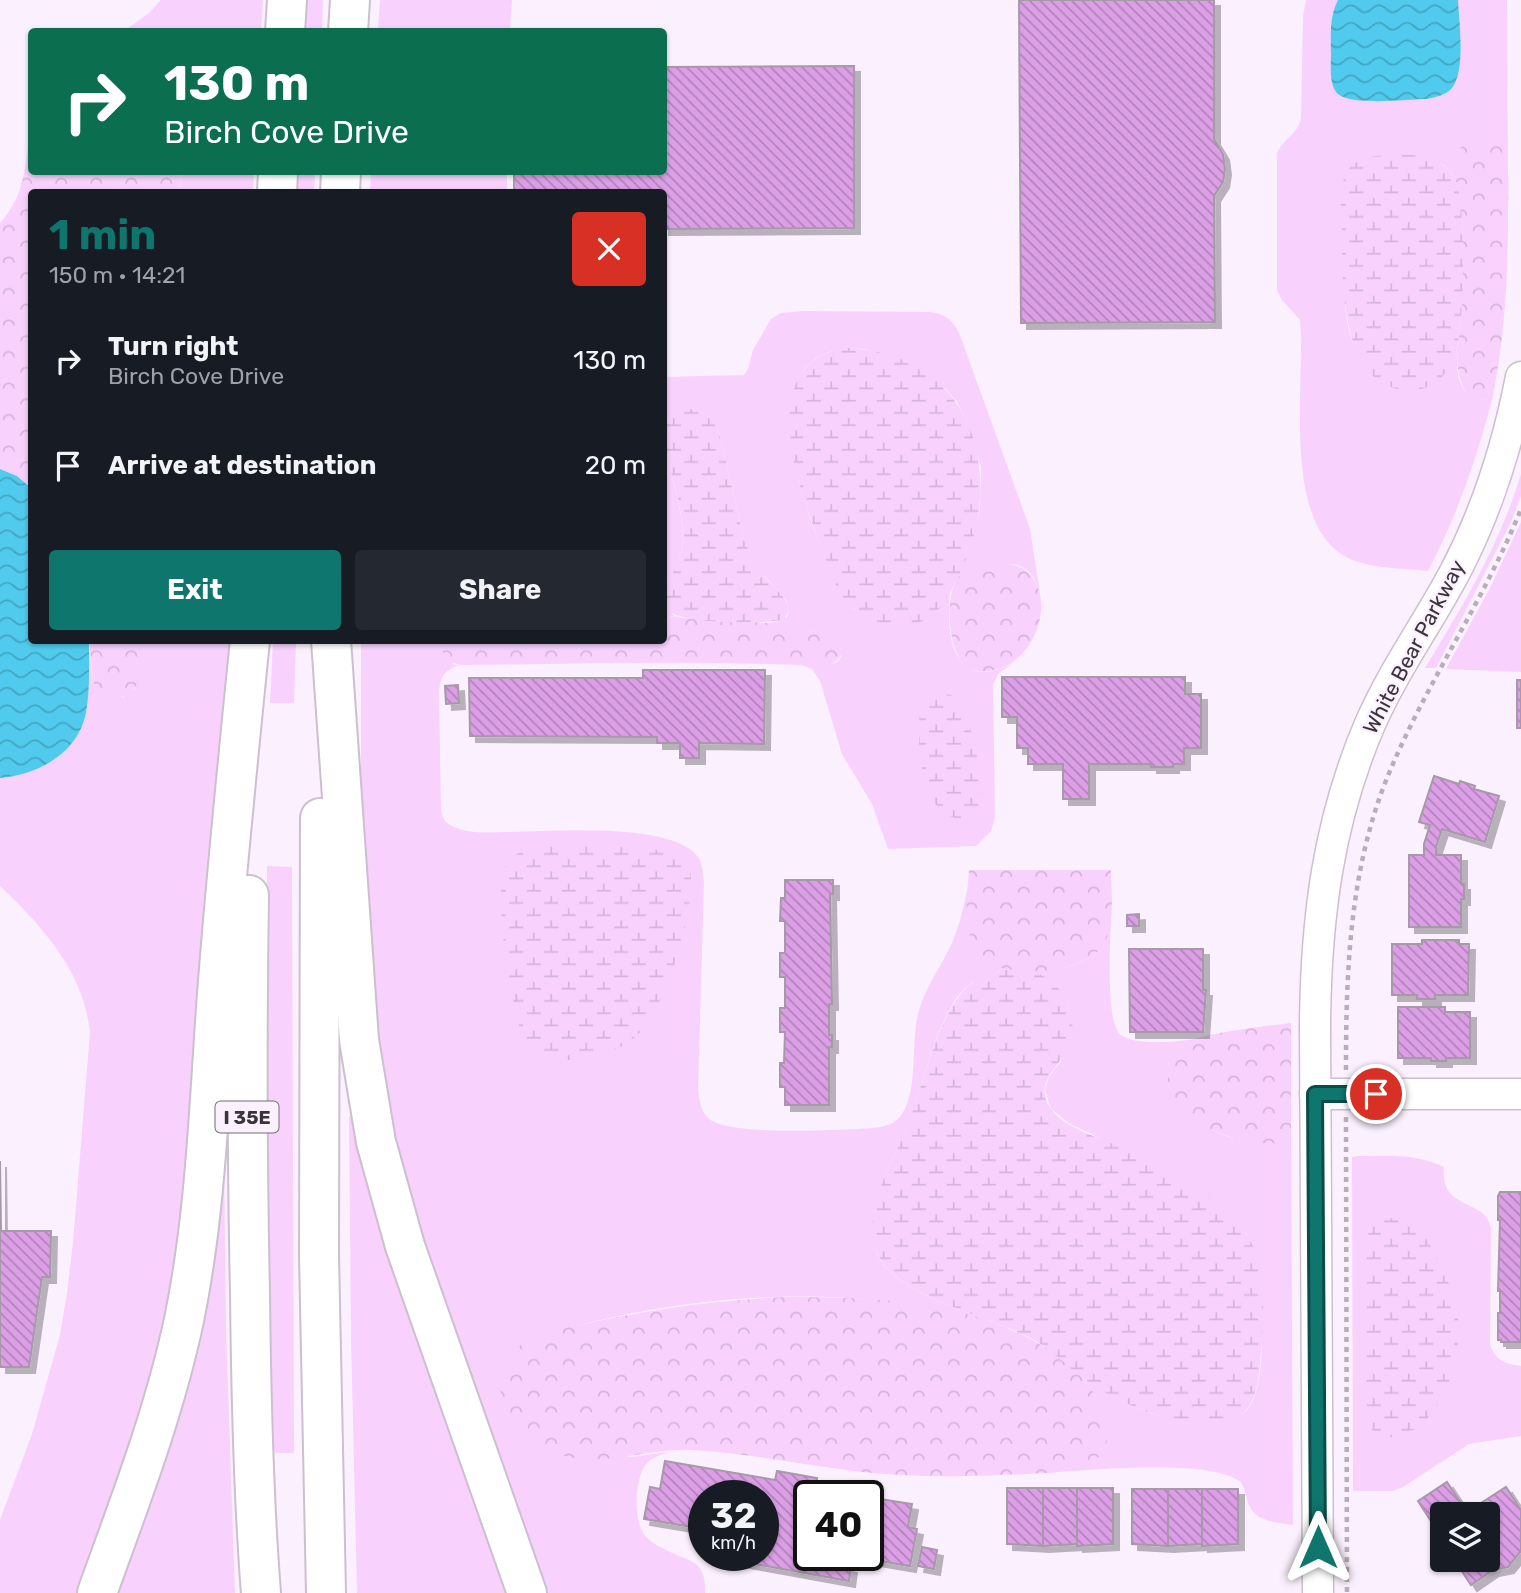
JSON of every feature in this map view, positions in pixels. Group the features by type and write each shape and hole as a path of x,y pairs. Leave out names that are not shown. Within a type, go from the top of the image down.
{"highway":[{"path":"285,28 287,0"},
{"path":"348,28 350,0"},
{"path":"97,1593 167,1387 195,1257 203,1195 229,844 252,644"},
{"name":"I 35E","path":"252,644 247,1097 252,1406 261,1593"},
{"path":"324,644 319,1122 326,1593"},
{"path":"331,644 355,993 369,1105 398,1224 527,1593"}],"street":[{"name":"White Bear Parkway","path":"1318,1593 1315,982 1319,917 1326,869 1352,770 1378,708 1455,571 1483,510 1505,446 1521,377"},
{"path":"1315,1094 1521,1094"}],"path":[{"path":"1346,1070 1346,985 1349,952 1363,862 1376,810 1400,750 1492,573 1521,509"},
{"path":"1346,1127 1347,1593"}],"green space":[{"path":"161,0 263,0 261,28 128,28 149,13"},
{"path":"305,0 323,0 322,28 303,28"},
{"path":"380,0 512,0 510,28 378,28"},
{"path":"1306,0 1507,0 1508,182 1503,150 1456,170 1458,186 1444,165 1374,156 1346,288 1349,331 1360,356 1377,376 1401,389 1454,359 1459,342 1458,373 1464,390 1480,399 1492,400 1465,487 1428,571 1377,566 1348,558 1327,541 1313,515 1305,484 1301,449 1300,320 1282,300 1277,290 1277,154 1282,144 1297,129 1301,118 1303,16"},
{"path":"1480,137 1493,139 1500,145 1507,163 1508,180 1505,306 1492,400 1477,399 1467,393 1459,376 1457,359 1462,304 1463,244 1456,163 1462,145"},
{"path":"28,147 28,175 181,175 180,189 28,189 28,485 17,476 0,469 0,223 20,190"},
{"path":"1409,155 1434,160 1453,175 1460,198 1463,272 1458,346 1454,359 1443,376 1421,389 1390,386 1372,374 1359,355 1350,332 1343,280 1342,190 1350,168 1360,160 1374,156"},
{"path":"181,175 254,175 253,189 180,189"},
{"path":"296,175 315,175 314,189 295,189"},
{"path":"371,175 507,175 507,189 370,189"},
{"path":"930,312 945,316 960,335 1030,529 1040,593 1030,573 1016,565 1007,564 970,573 961,577 954,585 980,509 981,467 966,420 957,402 946,389 906,361 864,349 847,348 816,358 805,368 791,400 798,480 812,525 841,592 853,609 880,623 903,625 930,617 950,592 949,627 952,643 966,666 978,671 993,671 1013,663 998,674 993,685 995,817 991,831 976,846 888,849 872,804 842,754 820,681 812,669 799,664 820,666 836,663 841,657 841,650 835,642 817,632 764,623 787,617 789,610 786,600 761,572 744,539 719,432 708,416 668,419 667,423 667,377 744,375 753,350 771,319 781,313"},
{"path":"847,348 891,355 926,372 952,397 970,428 979,463 980,501 972,540 946,600 935,613 922,622 902,626 882,623 863,616 849,604 838,589 831,572 797,476 790,421 792,396 801,374 817,358"},
{"path":"690,409 700,412 714,423 719,432 744,539 760,570 788,605 789,610 784,619 705,621 676,615 669,610 667,591 682,549 683,534 667,455 667,422 680,411"},
{"path":"667,451 683,537 681,553 669,584 668,599 674,616 680,618 667,616"},
{"path":"1521,474 1521,496 1511,522 1436,668 1425,668 1467,598 1491,550"},
{"path":"1521,522 1521,672 1446,669 1491,586"},
{"path":"1001,563 1023,569 1036,584 1041,603 1038,625 1029,645 1014,661 993,670 968,669 961,662 952,638 950,610 954,586 959,577 968,571"},
{"path":"667,616 802,628 821,633 835,641 841,655 835,662 820,666 685,663 460,665 447,661 443,644 667,644"},
{"path":"89,644 144,644 140,675 133,690 127,695 115,697 105,695 94,687"},
{"path":"144,644 232,644 186,1215 159,1360 82,1593 0,1593 0,1520 32,1434 60,1335 67,1293 90,1033 79,990 59,952 46,934 0,886 0,778 28,772 41,766 54,759 74,739 82,727 86,713 89,647 94,687 123,697 135,689 142,667"},
{"path":"273,644 296,644 294,703 270,703"},
{"path":"361,644 442,644 454,665 460,665 444,675 439,693 441,809 444,819 450,825 466,831 481,832 582,830 639,833 685,846 698,857 704,883 699,1100 708,1118 719,1124 756,1130 825,1130 876,1128 898,1119 911,1091 919,1010 954,938 968,886 970,928 979,950 987,959 998,965 1014,969 999,971 976,981 963,990 950,1009 936,1041 908,1125 881,1187 873,1222 874,1236 881,1261 904,1283 937,1300 1002,1325 945,1310 888,1301 771,1297 655,1309 541,1335 503,1403 519,1429 631,1457 684,1450 661,1455 643,1468 638,1488 637,1511 642,1531 647,1538 688,1560 688,1571 701,1571 705,1593 540,1593 382,1124 361,813"},
{"path":"939,694 950,695 959,701 972,733 979,764 982,799 972,818 957,818 946,814 936,805 924,780 920,752 920,715 925,702"},
{"path":"548,845 650,848 676,855 690,870 689,909 684,934 657,1007 634,1038 605,1054 579,1059 550,1058 530,1045 520,1028 516,1014 504,945 502,878 506,865 519,853"},
{"path":"267,866 292,867 294,1453 271,1453 267,1309"},
{"path":"969,870 1111,870 1110,928 1103,945 1083,961 1052,970 1019,971 993,964 978,950 970,937 967,908"},
{"path":"1111,912 1110,996 1112,1014 1121,1035 1149,1042 1202,1038 1179,1045 1172,1052 1168,1072 1169,1084 1178,1103 1192,1117 1221,1134 1238,1140 1291,1143 1293,1525 1259,1517 1249,1506 1241,1482 1224,1474 1145,1467 1041,1473 1083,1466 1107,1430 1096,1397 1084,1379 1121,1401 1145,1411 1169,1418 1213,1422 1239,1416 1248,1409 1256,1392 1260,1369 1260,1278 1256,1256 1246,1233 1092,1134 1070,1124 1051,1109 1045,1090 1049,1077 1061,1061 1069,1006 1052,984 1028,971 1073,965 1095,953 1103,943"},
{"path":"1003,970 1028,971 1046,978 1055,985 1068,1003 1072,1024 1069,1046 1049,1076 1045,1087 1045,1097 1053,1112 1075,1128 1159,1166 1201,1191 1237,1222 1250,1240 1258,1260 1262,1285 1262,1337 1257,1388 1251,1403 1240,1415 1211,1422 1176,1420 1129,1404 1091,1384 1036,1341 910,1286 893,1274 881,1260 874,1241 873,1227 878,1196 908,1124 942,1026 967,987 983,976"},
{"path":"1291,1023 1291,1143 1254,1143 1230,1137 1197,1122 1174,1103 1169,1090 1168,1069 1170,1057 1176,1047 1213,1034"},
{"path":"352,1115 511,1593 357,1593 351,1337 349,1117"},
{"path":"224,1152 226,1329 235,1593 111,1593"},
{"path":"1352,1157 1412,1157 1444,1167 1444,1181 1449,1191 1487,1219 1491,1228 1490,1345 1502,1360 1521,1366 1521,1436 1469,1444 1403,1487 1392,1491 1353,1491"},
{"path":"1389,1218 1414,1226 1430,1244 1453,1294 1459,1328 1454,1367 1439,1403 1424,1422 1414,1429 1394,1437 1384,1437 1375,1433 1365,1411 1363,1257 1372,1227"},
{"path":"787,1297 856,1298 924,1305 991,1321 1022,1335 1052,1352 1078,1373 1089,1386 1106,1424 1105,1447 1091,1463 1070,1470 982,1476 875,1473 691,1450 605,1459 571,1458 546,1449 528,1438 514,1423 504,1405 501,1383 507,1360 521,1345 538,1336 659,1310 736,1300"}],"water":[{"path":"1338,0 1458,0 1460,58 1459,70 1452,88 1444,94 1427,99 1365,101 1342,97 1336,92 1331,73 1332,20"},
{"path":"0,469 17,476 28,485 28,644 89,644 89,672 86,713 75,740 42,767 0,778"}],"building":[{"path":"1019,0 1214,0 1214,139 1223,154 1225,169 1223,182 1214,196 1215,322 1021,323"},
{"path":"854,66 854,228 667,229 667,189 514,189 514,175 667,175 667,67"},
{"path":"643,670 765,670 764,744 699,743 699,758 680,758 680,743 657,743 657,737 470,736 469,678 643,678"},
{"path":"1002,677 1185,677 1185,694 1201,694 1201,748 1184,748 1184,764 1173,764 1173,767 1151,767 1151,764 1089,764 1089,799 1063,799 1063,764 1028,764 1028,748 1017,748 1017,717 1002,717"},
{"path":"1517,680 1521,680 1521,728 1517,728"},
{"path":"458,685 459,703 446,704 445,686"},
{"path":"1434,776 1459,784 1460,781 1475,786 1474,789 1499,796 1485,842 1442,829 1436,847 1436,855 1461,855 1464,899 1461,899 1461,927 1409,927 1409,855 1424,855 1424,844 1430,825 1419,822"},
{"path":"785,880 833,880 833,894 830,894 832,1004 829,1004 829,1035 832,1035 832,1047 829,1047 829,1105 785,1105 785,1087 780,1087 780,1063 784,1063 785,1032 780,1032 780,1008 785,1008 785,977 780,977 780,953 785,953 785,921 780,921 781,898 785,898"},
{"path":"1139,914 1139,926 1127,926 1127,915"},
{"path":"1422,940 1459,940 1459,944 1469,944 1468,995 1435,995 1435,999 1417,999 1417,995 1392,995 1392,944 1422,944"},
{"path":"1129,949 1203,949 1203,990 1206,990 1203,1032 1130,1032"},
{"path":"1398,1007 1445,1007 1445,1012 1470,1012 1470,1058 1431,1061 1431,1058 1398,1058"},
{"path":"0,1161 1,1231 51,1231 50,1277 42,1277 29,1367 0,1367"},
{"path":"1500,1192 1521,1192 1521,1342 1498,1340"},
{"path":"665,1461 775,1480 688,1480 688,1526 644,1519 650,1487 660,1489"},
{"path":"777,1471 817,1478 793,1480 793,1571 779,1568 779,1480 775,1480"},
{"path":"1447,1482 1460,1502 1430,1502 1430,1520 1418,1501"},
{"path":"1506,1487 1521,1510 1521,1551 1508,1567 1500,1569 1500,1502 1483,1502"},
{"path":"1007,1488 1043,1488 1043,1546 1007,1544"},
{"path":"1043,1488 1077,1488 1077,1544 1043,1546"},
{"path":"1077,1488 1113,1488 1113,1544 1077,1546"},
{"path":"1132,1489 1168,1489 1168,1546 1132,1544"},
{"path":"1168,1489 1202,1489 1202,1544 1168,1546"},
{"path":"1202,1489 1238,1489 1238,1544 1202,1546"},
{"path":"884,1500 912,1504 908,1527 917,1529 910,1566 884,1562"},
{"path":"922,1547 937,1550 934,1569 918,1566"},
{"path":"794,1571 850,1571 849,1581"},
{"path":"1462,1572 1490,1572 1471,1585"}],"route":[{"path":"1318,1547 1315,1094 1376,1094"}]}
